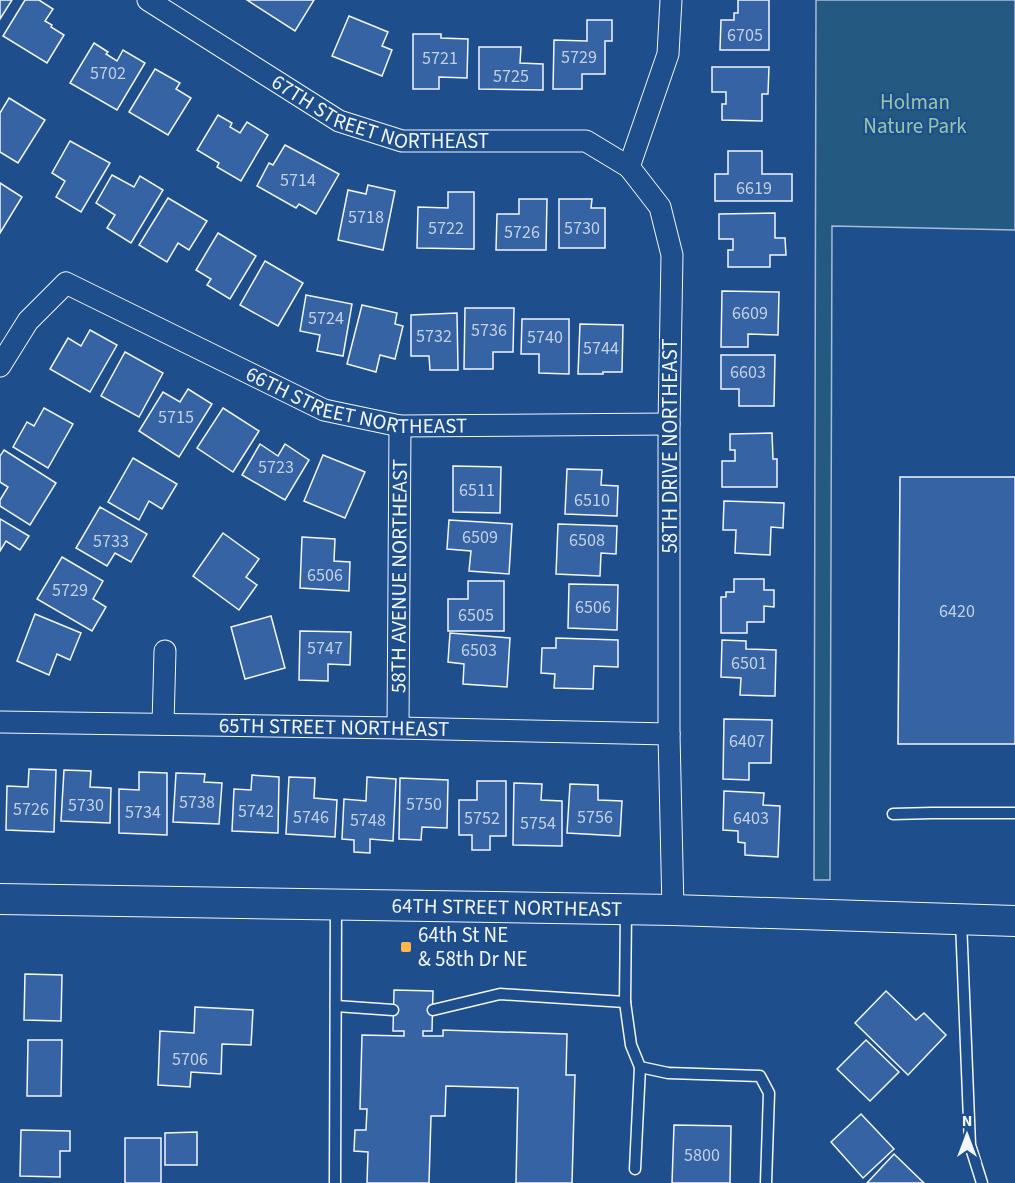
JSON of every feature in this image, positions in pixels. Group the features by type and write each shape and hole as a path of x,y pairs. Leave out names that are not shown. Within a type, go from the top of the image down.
{"main road":[{"name":"64TH STREET NORTHEAST","path":"0,899 673,910 1015,921"}],"street":[{"name":"67TH STREET NORTHEAST","path":"148,0 339,121 402,141 586,141 630,167"},
{"path":"630,167 668,54 671,0"},
{"name":"58TH DRIVE NORTHEAST","path":"630,167 660,207 672,255 669,424 669,734 673,910"},
{"name":"66TH STREET NORTHEAST","path":"0,366 28,321 66,283 324,410 400,426 669,424"},
{"name":"58TH AVENUE NORTHEAST","path":"398,728 400,426"},
{"path":"164,724 165,651"},
{"name":"65TH STREET NORTHEAST","path":"0,722 669,734"}],"lane":[{"path":"893,814 1015,813"},
{"path":"335,1183 336,905"},
{"path":"626,909 625,1002 631,1045 640,1067 635,1169"},
{"path":"961,919 970,1145 982,1183"},
{"path":"433,1010 500,994 625,1002"},
{"path":"336,1006 393,1010"},
{"path":"640,1067 668,1073 760,1076 769,1093 766,1183"}],"green space":[{"name":"Holman Nature Park","path":"816,0 1015,0 1015,230 832,226 830,880 814,880"}],"building":[{"path":"0,0 12,0 0,19"},
{"path":"25,0 39,0 53,9 45,21 64,35 47,63 3,36"},
{"path":"247,0 314,0 295,31"},
{"path":"738,0 769,0 769,50 720,50 721,20 734,20 734,13 738,13"},
{"path":"349,16 388,32 382,46 392,50 382,76 332,56"},
{"path":"587,20 612,20 612,41 605,41 605,74 582,74 582,89 553,89 554,40 587,41"},
{"path":"413,34 441,34 441,38 468,39 467,78 439,77 439,89 413,89"},
{"path":"94,43 117,61 123,50 145,63 117,110 70,83"},
{"path":"479,47 521,47 520,63 543,64 543,90 479,89"},
{"path":"712,67 769,67 768,94 762,94 762,121 722,120 722,104 726,104 726,92 712,92"},
{"path":"155,69 180,83 176,89 191,98 168,135 129,112"},
{"path":"9,98 45,120 18,163 0,152 0,113"},
{"path":"218,115 232,123 230,127 240,133 247,122 268,135 241,181 217,167 219,163 197,150"},
{"path":"70,141 110,163 81,212 56,197 65,181 52,173"},
{"path":"285,145 339,174 316,214 299,204 296,208 257,186 269,163 273,165"},
{"path":"728,151 762,151 762,174 792,174 792,201 715,201 715,174 728,174"},
{"path":"112,175 134,187 140,176 163,190 131,243 107,228 115,215 96,203"},
{"path":"0,183 22,197 0,233"},
{"path":"368,185 395,191 383,250 338,240 348,190 366,194"},
{"path":"448,192 474,192 474,249 417,248 418,207 448,208"},
{"path":"168,198 207,221 189,250 178,243 167,262 139,245"},
{"path":"519,199 547,199 546,250 496,250 497,214 519,214"},
{"path":"559,199 592,199 591,208 605,208 605,248 559,248"},
{"path":"775,213 775,238 785,238 786,255 770,255 770,267 728,267 728,250 733,250 733,239 719,239 719,214"},
{"path":"218,233 256,256 230,299 207,285 211,279 196,270"},
{"path":"265,261 303,283 278,326 240,305"},
{"path":"722,291 779,292 778,335 748,334 748,347 721,347"},
{"path":"306,295 352,304 343,356 317,351 320,335 300,331"},
{"path":"362,305 397,313 395,324 403,326 395,359 380,355 376,372 347,364"},
{"path":"465,308 514,308 513,352 493,352 493,369 464,369"},
{"path":"457,313 458,370 430,370 429,356 411,356 411,315"},
{"path":"522,319 569,319 569,374 539,373 539,354 521,354"},
{"path":"580,324 623,325 622,372 578,374"},
{"path":"90,330 117,345 90,392 50,369 68,338 81,346"},
{"path":"125,352 163,373 139,417 101,396"},
{"path":"721,355 775,355 774,406 739,406 739,389 721,389"},
{"path":"188,389 212,404 179,457 139,431 163,392 180,402"},
{"path":"44,408 73,424 48,468 13,447 27,422 34,426"},
{"path":"223,408 259,431 233,472 197,448"},
{"path":"772,433 773,459 777,459 777,487 722,487 722,461 735,461 735,450 730,450 730,434"},
{"path":"260,444 278,456 285,444 309,460 285,500 242,475"},
{"path":"4,450 56,483 30,525 0,506 0,500 8,487 0,482 0,456"},
{"path":"323,455 365,472 345,518 304,501"},
{"path":"133,458 177,484 162,509 149,501 139,520 108,502"},
{"path":"453,466 501,467 500,513 453,512"},
{"path":"567,469 602,470 601,485 618,486 617,516 565,514"},
{"path":"900,477 1015,477 1015,744 898,744"},
{"path":"724,501 784,503 783,528 771,527 770,555 735,553 736,530 723,530"},
{"path":"100,507 147,534 131,562 115,553 107,566 76,548"},
{"path":"0,519 29,536 20,550 6,541 0,551"},
{"path":"449,520 512,524 509,574 469,571 471,551 447,549"},
{"path":"558,524 617,526 616,554 601,553 600,576 556,574"},
{"path":"223,533 259,559 246,577 257,585 239,610 193,576"},
{"path":"302,537 335,539 334,561 350,562 349,591 300,588"},
{"path":"62,557 103,581 93,599 106,607 92,631 37,599"},
{"path":"734,579 764,579 764,590 774,590 774,607 764,606 764,622 747,622 747,633 721,633 721,597 726,597 726,592 734,592"},
{"path":"468,581 504,581 504,631 448,631 448,599 468,599"},
{"path":"569,584 618,585 617,630 568,628"},
{"path":"35,614 81,633 70,660 57,654 49,675 17,661"},
{"path":"271,616 285,668 245,679 231,627"},
{"path":"300,631 351,632 350,665 328,664 328,681 299,680"},
{"path":"450,633 510,638 507,687 463,684 464,664 448,662"},
{"path":"556,638 618,640 618,667 594,666 593,689 554,688 555,674 541,673 542,648 556,648"},
{"path":"722,640 746,641 746,649 776,650 775,696 740,695 741,678 721,677"},
{"path":"724,719 772,720 771,763 749,763 749,780 723,779"},
{"path":"29,769 56,770 54,832 6,830 7,786 28,787"},
{"path":"64,770 91,771 90,787 111,788 110,823 61,821"},
{"path":"139,772 167,773 167,835 119,833 119,789 139,790"},
{"path":"176,773 205,774 204,782 222,783 219,824 173,822"},
{"path":"252,775 279,777 278,833 232,831 234,789 251,790"},
{"path":"289,777 315,778 314,798 337,800 335,837 286,834"},
{"path":"367,777 396,779 393,841 370,839 370,853 354,852 354,840 342,839 344,799 366,801"},
{"path":"400,778 448,780 447,828 422,827 421,840 399,839"},
{"path":"477,781 506,781 506,836 490,836 490,850 472,850 472,835 459,835 459,800 477,800"},
{"path":"514,783 542,784 541,800 562,801 562,846 513,845"},
{"path":"570,784 598,785 598,800 622,801 620,836 567,833"},
{"path":"724,791 764,793 763,805 780,806 778,857 745,855 745,843 738,842 738,831 723,830"},
{"path":"25,974 62,975 61,1021 24,1020"},
{"path":"394,990 433,991 432,1031 423,1031 423,1036 443,1036 443,1030 567,1034 566,1075 575,1075 572,1183 516,1183 518,1088 446,1086 445,1116 431,1116 429,1183 367,1183 368,1152 354,1151 355,1130 366,1130 367,1109 360,1109 362,1035 404,1036 404,1031 393,1031"},
{"path":"886,991 916,1020 924,1013 946,1035 908,1075 855,1023"},
{"path":"195,1007 253,1010 251,1045 222,1044 221,1074 191,1072 190,1087 158,1085 160,1031 194,1033"},
{"path":"28,1040 62,1040 61,1096 27,1096"},
{"path":"866,1040 899,1072 870,1101 837,1069"},
{"path":"861,1114 894,1149 863,1178 831,1142"},
{"path":"674,1125 731,1126 730,1183 672,1183"},
{"path":"21,1130 70,1131 70,1151 60,1151 60,1177 20,1176"},
{"path":"197,1132 197,1165 165,1165 165,1133"},
{"path":"125,1138 161,1138 161,1183 125,1183"},
{"path":"894,1154 924,1183 867,1183"}],"place":[{"name":"64th St NE & 58th Dr NE","path":"406,947"}]}
